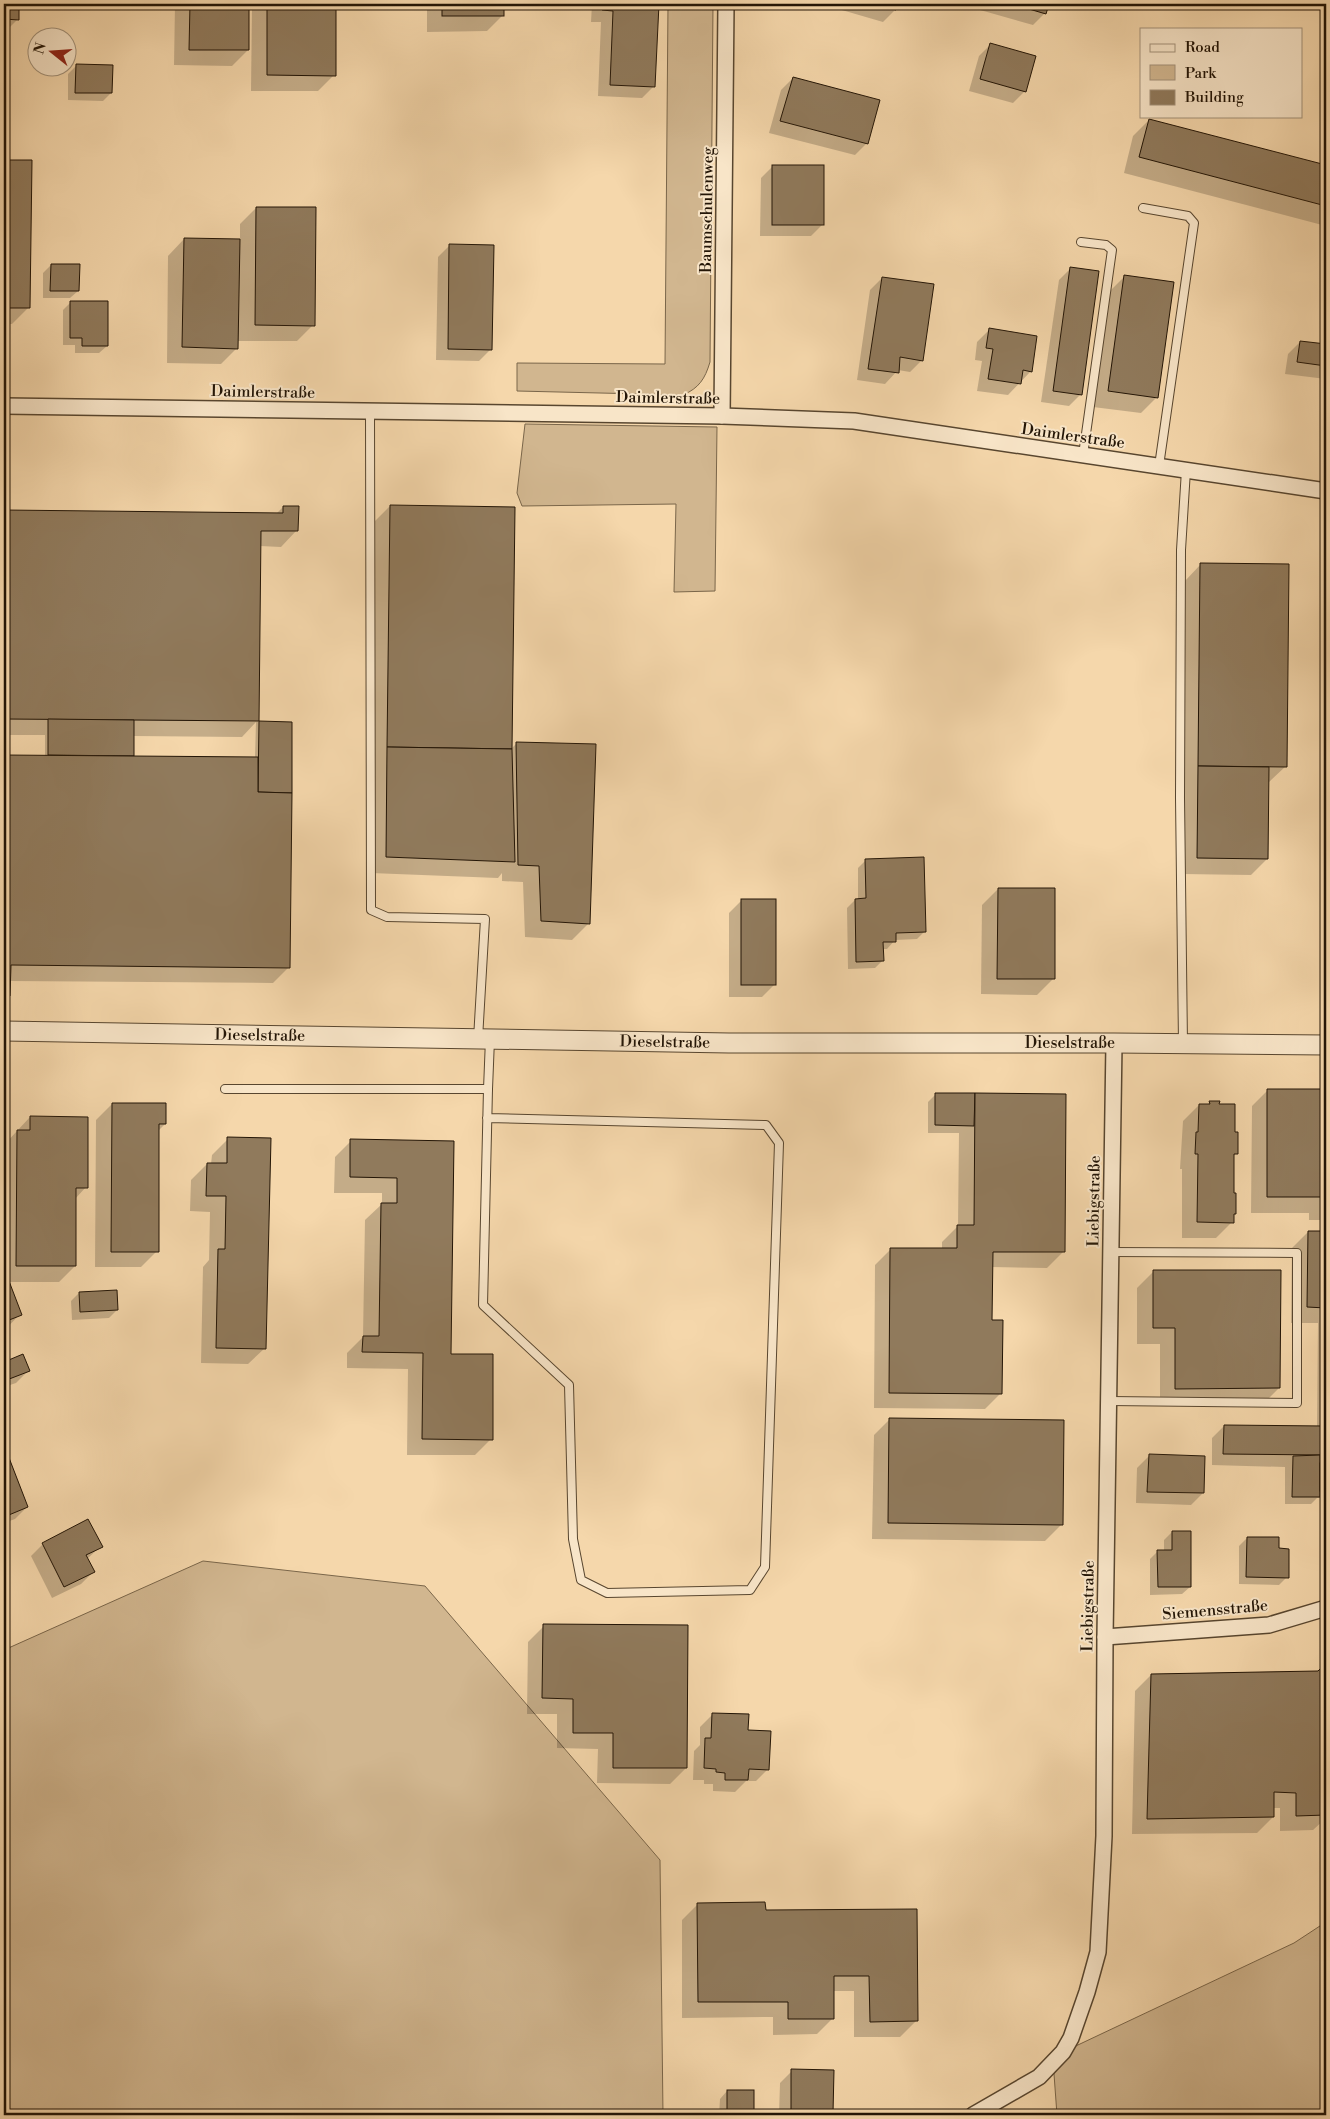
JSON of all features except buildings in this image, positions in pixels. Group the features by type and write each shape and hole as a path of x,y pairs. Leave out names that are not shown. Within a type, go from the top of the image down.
{"street":[{"name":"Baumschulenweg","path":"722,416 726,4"},
{"name":"Daimlerstraße","path":"4,406 722,416 854,421 1326,492"},
{"name":"Dieselstraße","path":"4,1031 729,1043 1326,1045"},
{"name":"Liebigstraße","path":"973,2115 1039,2077 1063,2052 1071,2038 1098,1952 1104,1836 1105,1637 1114,1043"},
{"name":"Siemensstraße","path":"1105,1637 1269,1625 1326,1608"}],"lane":[{"path":"1143,208 1188,216 1194,223 1159,466"},
{"path":"1081,242 1106,245 1112,250 1083,455"},
{"path":"370,410 371,910 387,917 485,919 484,1039 488,1118 483,1306 569,1385 573,1539 582,1580 607,1593 750,1590 765,1567 779,1143 766,1125 488,1118"},
{"path":"1183,1044 1180,798 1181,570 1186,470"},
{"path":"225,1089 488,1089"},
{"path":"1108,1401 1297,1403 1297,1253 1110,1252"}],"green space":[{"path":"668,4 713,4 710,362 708,368 697,386 683,395 517,391 517,363 665,364"},
{"path":"525,424 717,427 715,591 674,592 676,504 522,506 517,493"},
{"path":"203,1561 425,1586 660,1860 663,2115 4,2115 4,1650"},
{"path":"1326,1922 1326,2115 1057,2115 1054,2074 1063,2052 1294,1943"}]}
